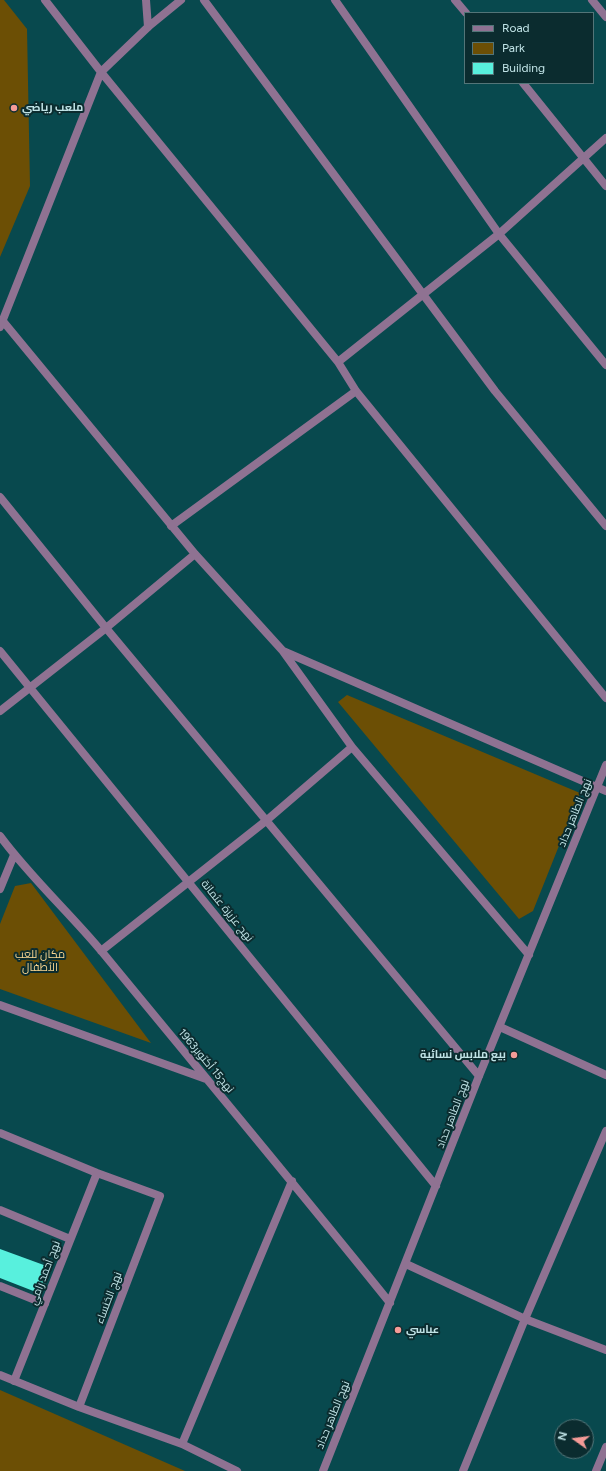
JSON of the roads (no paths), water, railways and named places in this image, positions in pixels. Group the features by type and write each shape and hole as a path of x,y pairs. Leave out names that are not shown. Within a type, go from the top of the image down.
{"street":[{"path":"45,0 101,72 338,362 356,391 606,698"},
{"path":"146,0 148,27"},
{"path":"180,0 148,27 101,72 1,323 195,554 282,650 352,747 529,955"},
{"path":"204,0 424,293 495,391 606,526"},
{"path":"335,0 499,234 606,365"},
{"path":"455,0 465,12"},
{"path":"592,0 606,17"},
{"path":"524,84 606,186"},
{"path":"338,362 499,234 583,157 606,138"},
{"path":"171,526 356,391"},
{"path":"0,497 106,628 479,1076"},
{"path":"0,711 106,628 195,554"},
{"path":"282,650 606,791"},
{"name":"نهج عزيزة عثمانة","path":"0,651 436,1186"},
{"path":"101,951 267,820 352,747"},
{"name":"نهج الطاهر حداد","path":"322,1471 406,1264 479,1076 606,765"},
{"name":"نهج15 أكتوبر1963","path":"0,836 14,855 101,951 292,1181 390,1303"},
{"path":"0,889 14,855"},
{"path":"0,1005 207,1080"},
{"path":"500,1027 606,1075"},
{"path":"463,1471 525,1319 606,1131"},
{"path":"0,1133 98,1173"},
{"name":"نهج الخنساء","path":"79,1407 160,1196 98,1173"},
{"name":"نهج أحمد رامي","path":"14,1381 70,1239 98,1173"},
{"path":"182,1444 292,1181"},
{"path":"0,1210 70,1239"},
{"path":"406,1264 525,1319 606,1350"},
{"path":"0,1286 45,1304"},
{"path":"0,1375 79,1407 182,1444 237,1471"},
{"path":"596,1471 606,1447"}],"place":[{"name":"ملعب رياضي","path":"14,108"},
{"name":"بيع ملابس نسائية","path":"514,1055"},
{"name":"عباسي","path":"398,1330"}],"park label":[{"name":"مكان للعب الأطفال","path":"40,961"}]}
